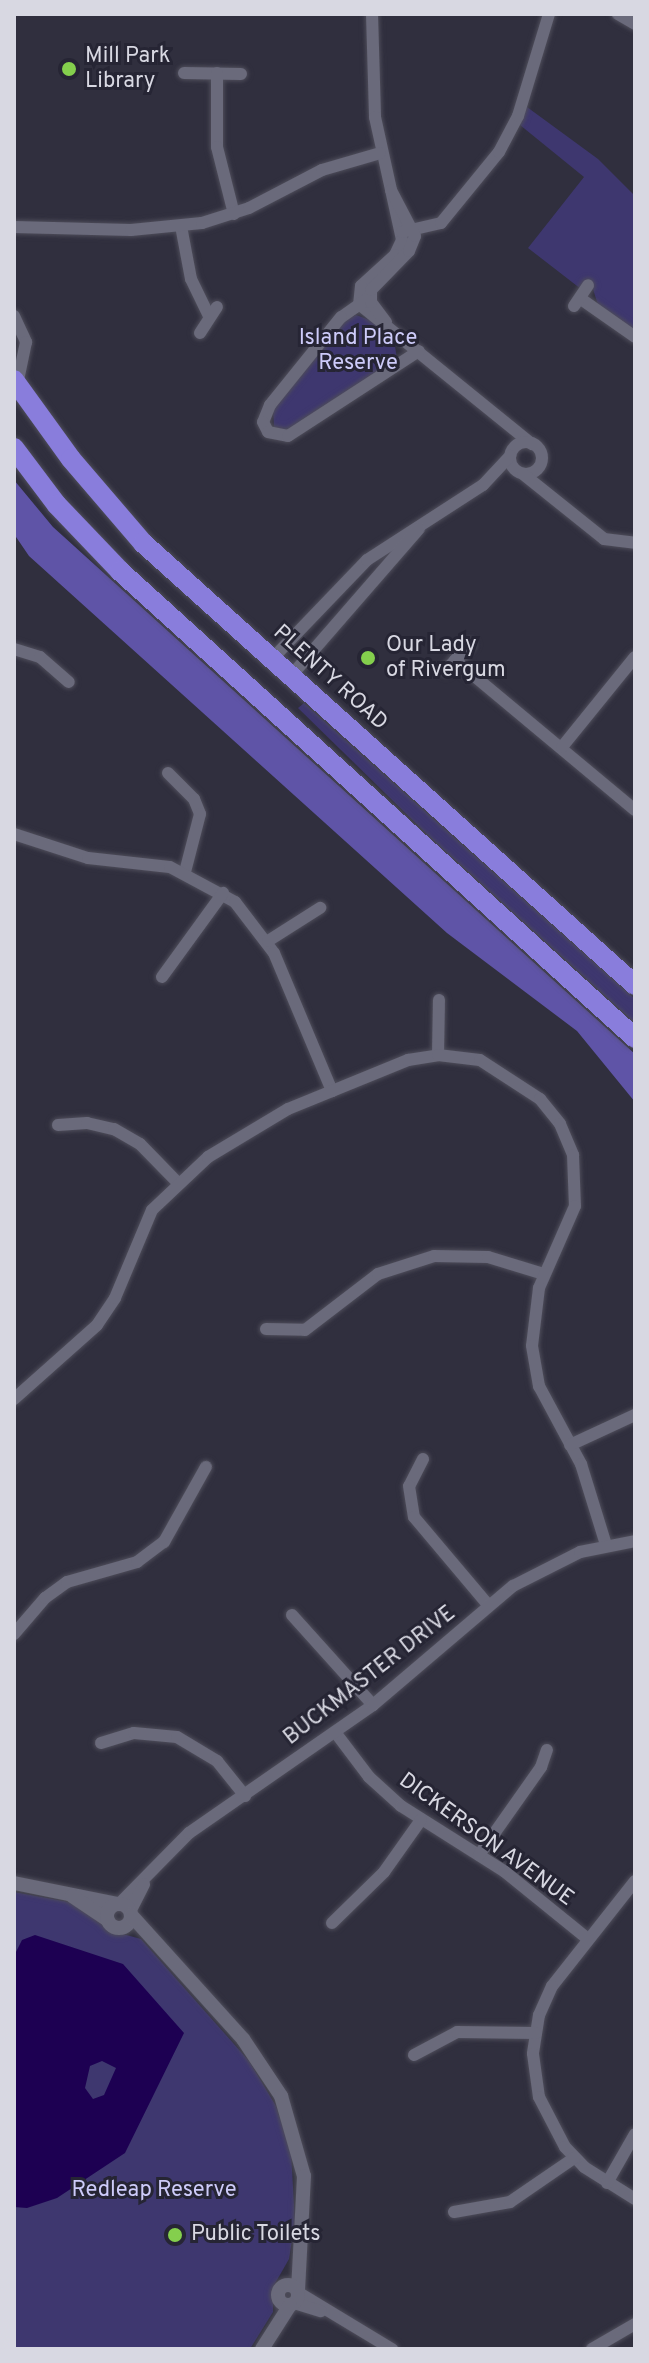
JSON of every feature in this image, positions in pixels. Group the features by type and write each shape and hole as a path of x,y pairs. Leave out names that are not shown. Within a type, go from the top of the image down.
{"highway":[{"name":"PLENTY ROAD","path":"16,382 122,520 635,985"},
{"path":"14,448 88,540 635,1038"},
{"path":"248,687 272,659"},
{"path":"266,703 291,676"}],"street":[{"path":"372,14 371,67 380,153 389,188 408,231"},
{"path":"619,14 635,24"},
{"path":"550,18 518,116 499,152 446,219 408,231 398,251 361,286 364,300 395,332 532,444 558,500"},
{"path":"184,73 241,74"},
{"path":"217,73 219,162 234,214"},
{"path":"14,227 181,226 234,214 322,170 380,153"},
{"path":"181,226 191,279 213,312 200,333"},
{"path":"588,285 577,303 635,337"},
{"path":"364,300 341,317 267,410 263,422 271,434 282,437 301,429 419,351"},
{"name":"PLENTY ROAD","path":"14,316 26,342 16,382"},
{"path":"500,416 510,431 511,453 521,473 604,539 634,545"},
{"path":"272,659 360,566 396,538 421,527 483,485 523,442 532,444"},
{"path":"483,485 536,470 541,462"},
{"path":"291,676 421,527"},
{"path":"470,644 451,665 562,747 635,810"},
{"path":"14,649 40,657 69,682"},
{"path":"562,747 635,657"},
{"path":"168,773 188,791 200,814 185,872"},
{"path":"14,834 88,858 134,861 185,872 223,893 268,941 332,1091"},
{"path":"162,977 223,893"},
{"path":"268,941 320,908"},
{"path":"438,1055 439,1000"},
{"path":"14,1399 107,1312 145,1222 178,1183 247,1130 408,1060 438,1055 480,1060 508,1074 540,1099 568,1139 577,1173 575,1206 544,1274 531,1326 534,1367 547,1406 592,1492 606,1545"},
{"path":"58,1125 87,1123 127,1135 178,1183"},
{"path":"266,1329 305,1330 378,1274 434,1256 488,1257 544,1274"},
{"path":"570,1445 635,1415"},
{"path":"423,1459 409,1486 414,1517 489,1606"},
{"path":"14,1634 45,1598 67,1582 137,1562 164,1542 206,1467"},
{"name":"BUCKMASTER DRIVE","path":"124,1912 147,1877 189,1833 373,1705 489,1606 546,1566 606,1545 635,1541"},
{"path":"292,1615 373,1705"},
{"name":"DICKERSON AVENUE","path":"335,1732 369,1777 421,1820 479,1855 588,1939"},
{"path":"101,1743 134,1733 177,1737 217,1761 245,1796"},
{"path":"479,1855 541,1767 547,1750"},
{"path":"332,1923 384,1872 421,1820"},
{"path":"635,1881 552,1986 536,2033 539,2097 554,2131 574,2158 635,2199"},
{"path":"14,1883 63,1891 124,1912 243,2039 281,2096 304,2176 302,2242 290,2296 262,2349"},
{"path":"63,1891 108,1920 124,1912"},
{"path":"414,2055 457,2032 536,2033"},
{"path":"607,2183 635,2134"},
{"path":"454,2212 510,2202 574,2158"},
{"path":"290,2296 332,2314 392,2349"},
{"path":"592,2349 635,2324"}],"green space":[{"path":"527,107 598,159 635,196 635,331 598,305 592,286 581,289 528,248 584,177 520,125"},
{"name":"Island Place Reserve","path":"356,315 370,320 394,340 397,359 289,431 274,427 273,409 342,322"},
{"path":"304,703 635,999 635,1023 433,840 298,708"},
{"name":"Redleap Reserve","path":"14,1892 69,1902 112,1931 141,1939 249,2061 276,2106 291,2152 295,2222 289,2259 273,2287 273,2312 250,2349 14,2349"}],"shaded area":[{"path":"14,480 53,527 635,1054 635,1102 577,1031 447,933 29,556 14,534"},
{"path":"35,1935 123,1964 184,2033 125,2153 57,2198 27,2208 14,2207 14,1956 22,1940","holes":["102,2061 116,2068 104,2095 93,2099 85,2088 90,2066"]}],"place":[{"name":"Mill Park Library","path":"69,69"},
{"name":"Our Lady of Rivergum","path":"368,658"},
{"name":"Public Toilets","path":"175,2235"}]}
